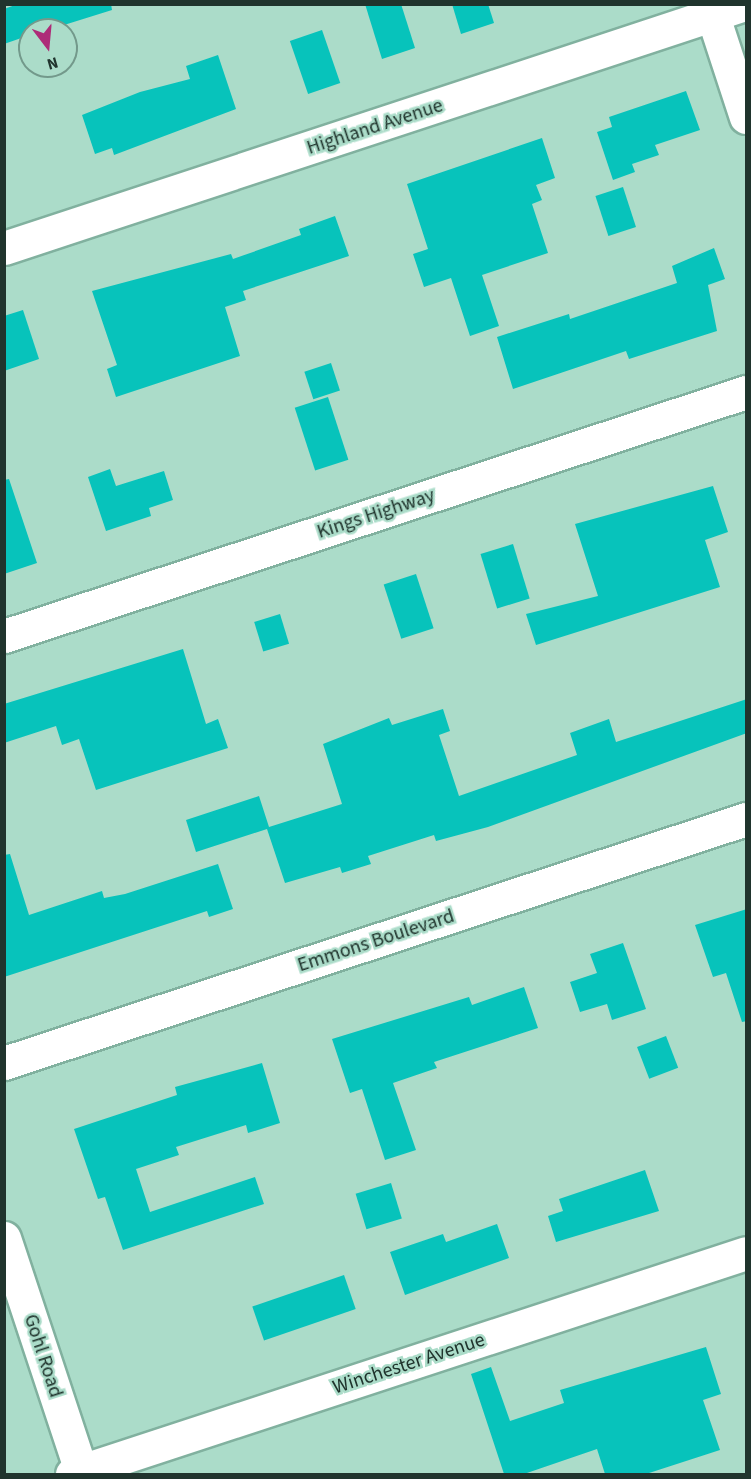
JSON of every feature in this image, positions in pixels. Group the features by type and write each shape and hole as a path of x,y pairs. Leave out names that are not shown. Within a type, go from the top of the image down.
{"street":[{"name":"Highland Avenue","path":"4,248 710,10 745,4"},
{"path":"710,10 747,117"},
{"name":"Kings Highway","path":"4,636 747,392"},
{"name":"Emmons Boulevard","path":"4,1063 747,819"},
{"name":"Gohl Road","path":"4,1238 79,1474"},
{"name":"Winchester Avenue","path":"79,1474 747,1253"}],"building":[{"path":"18,4 111,4 112,10 78,21 78,18 18,18 18,39 4,44 4,9"},
{"path":"365,4 401,4 415,48 382,59"},
{"path":"452,4 488,4 494,23 461,34"},
{"path":"322,30 340,83 308,94 290,41"},
{"path":"218,55 236,109 114,155 112,148 95,154 82,115 140,92 190,79 186,66"},
{"path":"686,91 700,130 655,145 659,155 632,164 635,172 613,180 597,132 612,127 609,117"},
{"path":"542,138 555,178 536,185 542,200 532,204 548,253 482,275 499,326 470,336 451,278 424,287 413,254 428,249 407,184"},
{"path":"623,187 636,227 608,236 595,196"},
{"path":"335,216 349,256 243,291 246,300 225,307 240,356 116,397 107,369 117,365 92,291 231,254 233,259 301,235 299,229"},
{"path":"714,248 725,279 708,285 717,331 629,359 626,351 513,389 497,337 569,314 570,319 677,283 672,266"},
{"path":"23,310 39,359 4,371 4,316"},
{"path":"331,363 340,391 313,399 304,372"},
{"path":"328,397 348,460 315,471 295,408"},
{"path":"110,469 116,486 164,471 173,500 149,508 151,516 106,531 88,477"},
{"path":"9,479 37,563 4,574 4,480"},
{"path":"713,486 728,532 705,540 720,587 536,645 526,614 598,596 575,524"},
{"path":"513,544 530,599 497,608 480,554"},
{"path":"416,574 434,628 401,639 384,585"},
{"path":"280,614 289,644 263,652 254,622"},
{"path":"183,649 206,724 218,719 228,748 96,790 79,739 62,745 56,726 4,743 4,704"},
{"path":"747,699 747,733 488,827 436,841 434,835 368,856 371,864 342,873 340,867 285,883 267,829 196,852 186,820 259,796 269,827 342,804 323,744 389,718 392,725 443,709 450,731 439,735 459,796 577,755 570,733 609,719 616,742"},
{"path":"10,854 29,915 102,891 104,898 125,894 218,864 233,909 209,917 207,911 4,977 4,855"},
{"path":"747,909 747,1021 742,1022 726,973 713,977 695,925"},
{"path":"623,943 646,1009 612,1020 607,1004 580,1012 570,982 597,973 590,954"},
{"path":"524,987 538,1028 434,1062 437,1068 393,1083 416,1150 385,1160 362,1089 350,1093 332,1039 469,997 472,1005"},
{"path":"666,1036 678,1068 649,1079 637,1047"},
{"path":"262,1063 280,1123 248,1133 246,1125 176,1147 179,1155 136,1169 150,1212 255,1177 264,1204 123,1250 105,1197 98,1199 74,1129 177,1095 175,1087"},
{"path":"645,1170 659,1211 556,1242 548,1216 563,1211 559,1199"},
{"path":"391,1183 402,1218 366,1229 356,1194"},
{"path":"497,1224 509,1258 405,1295 390,1252 443,1234 446,1242"},
{"path":"344,1275 356,1309 264,1341 252,1307"},
{"path":"706,1347 721,1394 703,1400 720,1450 646,1474 605,1474 597,1449 524,1474 504,1474 471,1374 491,1367 510,1421 564,1403 560,1390"}]}
